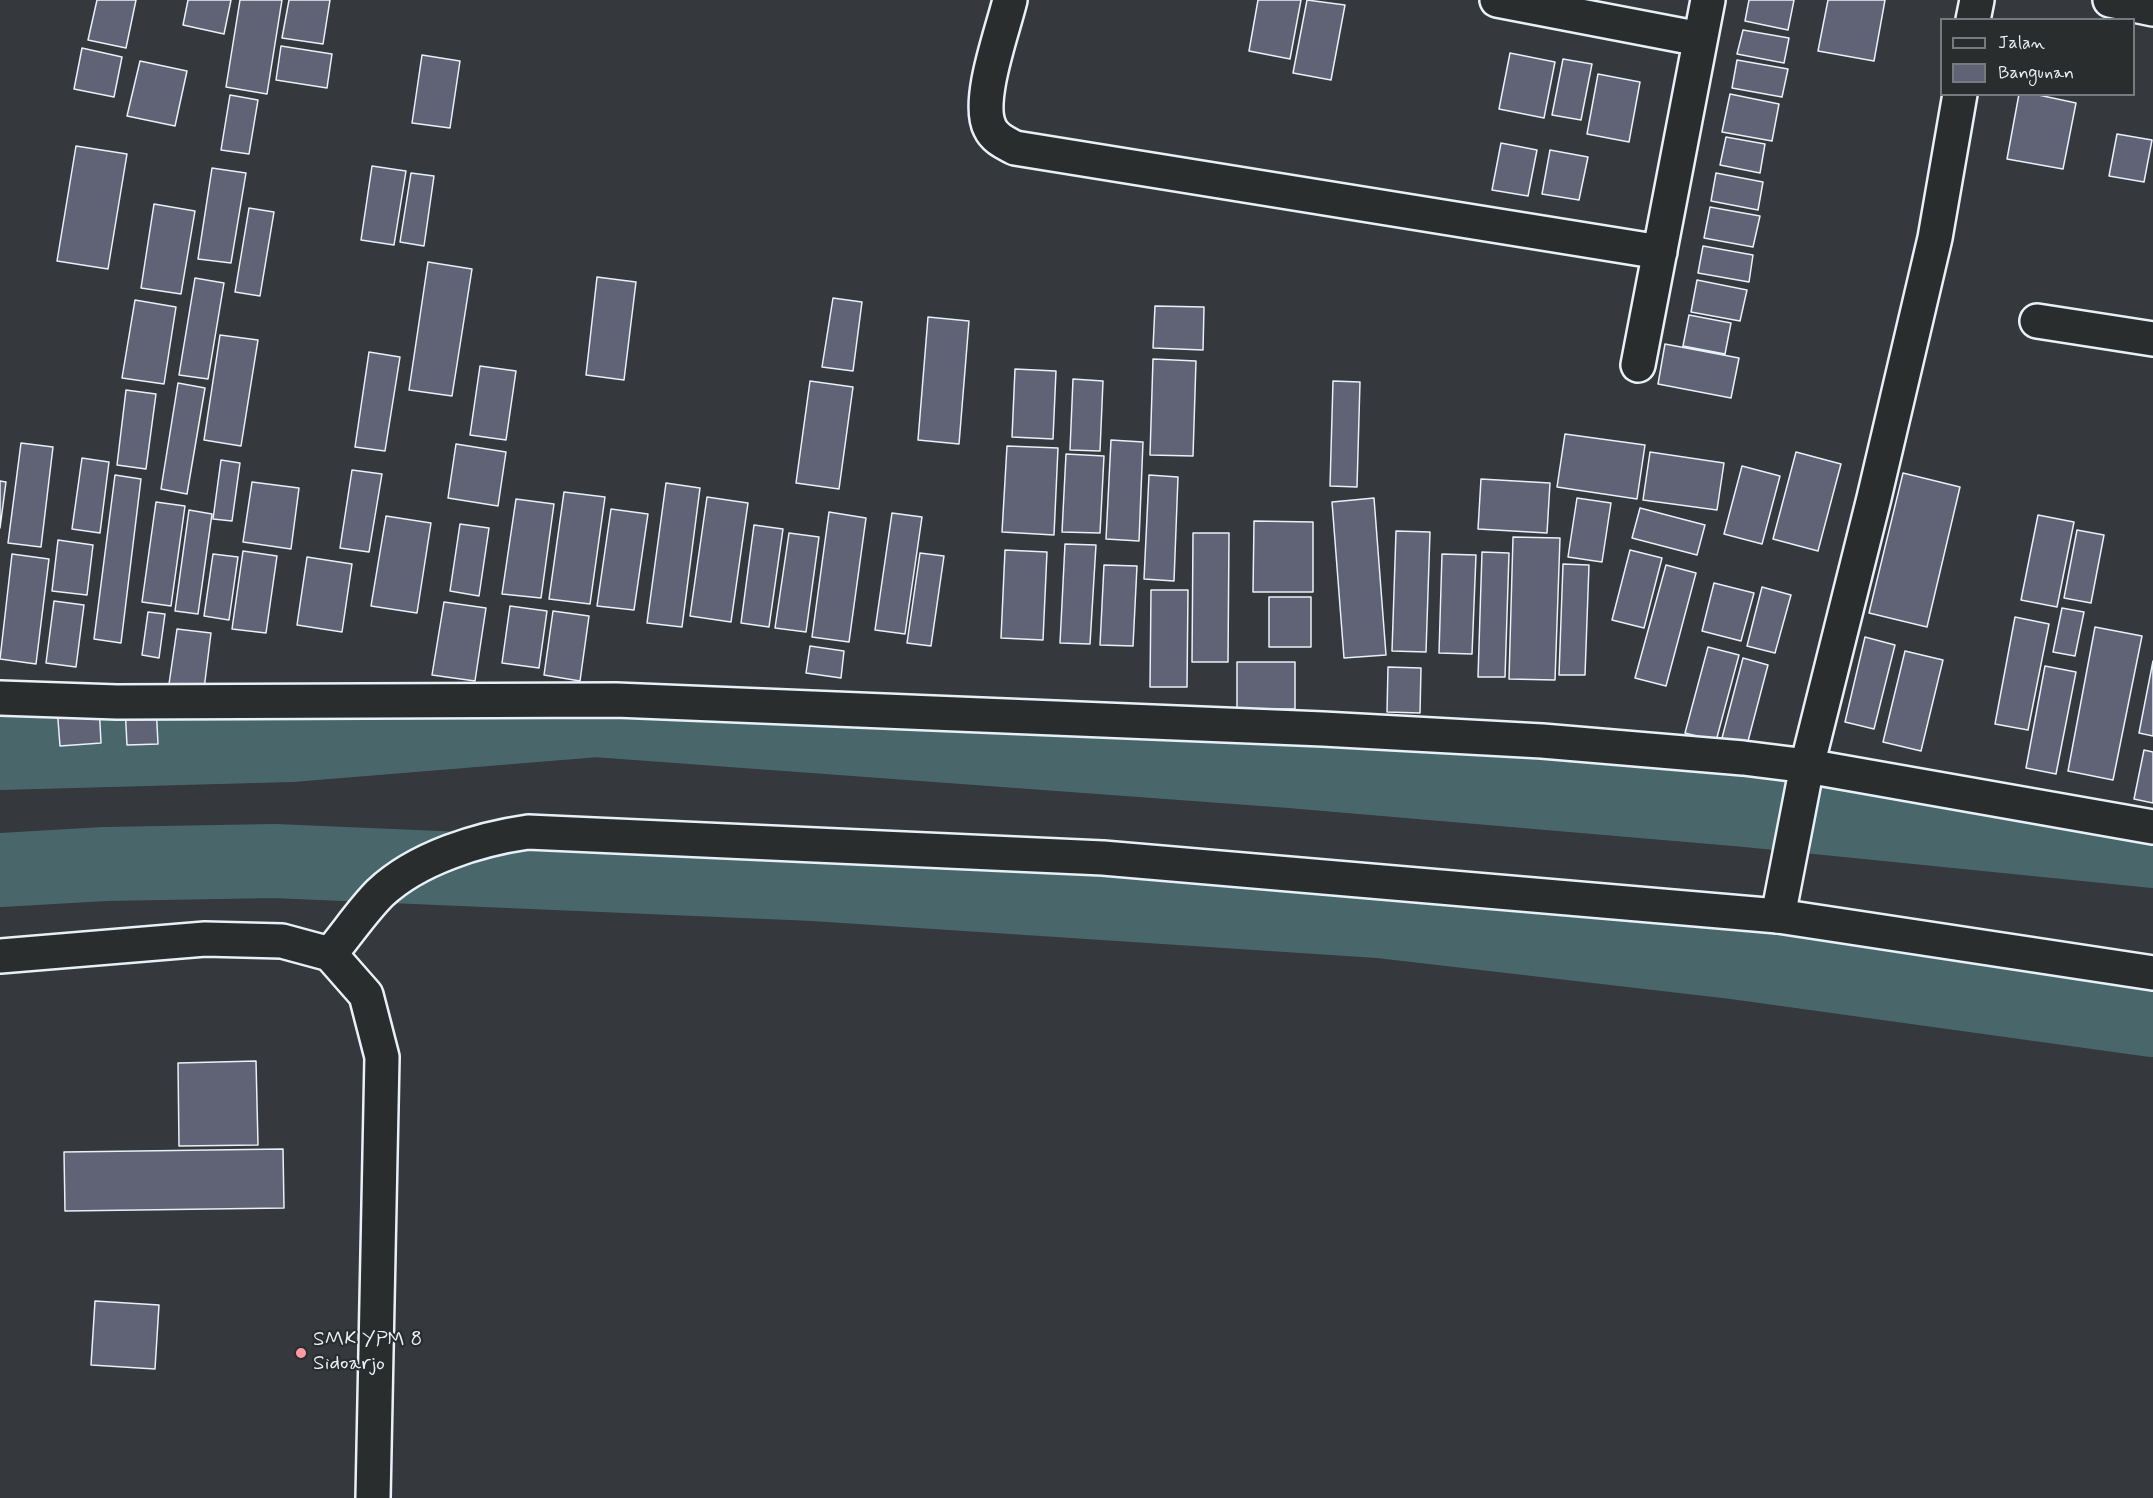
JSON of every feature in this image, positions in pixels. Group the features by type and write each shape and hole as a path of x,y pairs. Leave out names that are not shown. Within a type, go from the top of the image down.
{"street":[{"path":"1010,0 987,93 986,112 990,128 999,140 1015,148 1660,252"},
{"path":"1497,0 1700,39"},
{"path":"1638,364 1708,0"},
{"path":"1973,18 1977,0"},
{"path":"2110,0 2153,9"},
{"path":"1778,916 1804,777 1874,498 1935,238 1960,96"},
{"path":"2037,321 2153,339"},
{"path":"0,698 117,702 651,701 1323,729 1542,741 1743,758 1804,777 2153,827"},
{"path":"330,954 381,893 441,856 472,843 528,832 1103,858 1778,916 2153,973"},
{"path":"0,956 205,939 282,941 330,954 366,995 382,1057 373,1498"}],"building":[{"path":"97,0 136,0 126,48 88,40"},
{"path":"188,0 231,0 224,34 183,25"},
{"path":"240,0 282,0 267,94 226,87"},
{"path":"289,0 330,0 323,44 282,38"},
{"path":"1258,0 1301,0 1290,59 1249,51"},
{"path":"1307,0 1345,5 1331,80 1293,73"},
{"path":"1749,0 1794,0 1788,30 1745,21"},
{"path":"1828,0 1885,0 1874,61 1818,51"},
{"path":"1743,30 1789,38 1784,63 1737,54"},
{"path":"281,46 332,54 327,88 276,80"},
{"path":"82,48 122,57 114,97 74,89"},
{"path":"1510,53 1555,62 1544,118 1499,109"},
{"path":"422,55 460,61 450,128 412,123"},
{"path":"1563,59 1592,64 1581,120 1552,115"},
{"path":"1737,60 1788,69 1782,97 1732,88"},
{"path":"140,61 187,71 175,126 127,116"},
{"path":"1598,74 1640,82 1629,142 1587,134"},
{"path":"1730,94 1779,104 1772,141 1722,132"},
{"path":"230,95 258,100 249,154 221,150"},
{"path":"2019,96 2043,96 2076,103 2063,169 2007,159"},
{"path":"2117,134 2152,140 2144,182 2109,176"},
{"path":"1726,137 1765,144 1760,173 1720,165"},
{"path":"1501,143 1537,150 1528,196 1492,190"},
{"path":"76,146 127,154 108,269 57,261"},
{"path":"1550,150 1588,157 1579,200 1542,194"},
{"path":"372,166 406,171 394,245 361,240"},
{"path":"212,168 246,173 231,263 198,259"},
{"path":"411,173 434,176 424,246 400,242"},
{"path":"1716,173 1763,182 1758,210 1711,201"},
{"path":"154,204 195,211 181,294 141,288"},
{"path":"1710,207 1760,216 1753,247 1704,238"},
{"path":"249,208 274,212 260,296 235,292"},
{"path":"1703,246 1753,255 1749,282 1698,273"},
{"path":"428,262 472,269 452,396 409,390"},
{"path":"597,277 636,282 624,380 586,375"},
{"path":"195,278 224,283 208,379 179,375"},
{"path":"1697,280 1747,290 1740,321 1691,312"},
{"path":"833,298 862,302 853,371 822,367"},
{"path":"135,300 176,307 164,384 122,378"},
{"path":"1155,306 1204,307 1203,350 1153,348"},
{"path":"1689,315 1731,323 1725,354 1683,346"},
{"path":"928,317 969,321 959,444 918,440"},
{"path":"220,335 258,340 241,446 204,440"},
{"path":"1665,344 1739,358 1731,398 1658,384"},
{"path":"369,352 400,357 385,451 355,447"},
{"path":"1153,359 1196,361 1193,456 1150,455"},
{"path":"480,366 516,371 506,440 470,435"},
{"path":"1015,369 1056,371 1053,439 1012,437"},
{"path":"1073,379 1103,381 1100,451 1070,450"},
{"path":"810,381 853,387 839,489 796,483"},
{"path":"1333,381 1360,382 1357,487 1330,486"},
{"path":"178,383 205,388 187,494 161,489"},
{"path":"126,390 156,394 146,469 117,465"},
{"path":"1565,434 1645,445 1637,499 1557,487"},
{"path":"1111,440 1143,442 1139,541 1106,539"},
{"path":"21,443 53,447 41,547 8,543"},
{"path":"456,444 506,452 498,506 448,498"},
{"path":"1007,446 1058,448 1054,535 1002,532"},
{"path":"1650,452 1724,463 1717,510 1643,500"},
{"path":"1796,452 1841,464 1818,551 1773,539"},
{"path":"1066,454 1104,456 1100,533 1062,532"},
{"path":"82,458 109,462 100,533 72,529"},
{"path":"221,460 240,463 232,521 213,519"},
{"path":"1742,466 1780,476 1762,544 1724,534"},
{"path":"352,470 382,474 369,552 340,548"},
{"path":"1903,473 1960,487 1927,627 1869,613"},
{"path":"115,475 141,479 121,643 94,639"},
{"path":"1149,475 1178,477 1174,581 1144,579"},
{"path":"1481,479 1550,483 1547,533 1478,529"},
{"path":"0,481 6,482 0,528"},
{"path":"252,482 299,488 291,549 243,542"},
{"path":"666,483 700,488 682,627 647,623"},
{"path":"564,492 605,497 590,604 549,599"},
{"path":"707,497 748,503 731,622 690,616"},
{"path":"1374,498 1386,655 1344,658 1332,502"},
{"path":"1577,498 1611,503 1602,562 1568,557"},
{"path":"516,499 554,504 541,598 502,594"},
{"path":"156,502 185,506 171,606 142,602"},
{"path":"1640,508 1705,525 1697,555 1632,538"},
{"path":"611,509 648,514 634,610 597,606"},
{"path":"189,510 212,514 198,614 175,611"},
{"path":"829,512 866,518 849,642 812,637"},
{"path":"892,513 922,517 905,634 875,630"},
{"path":"2038,515 2074,522 2057,607 2021,600"},
{"path":"386,516 431,523 417,613 371,606"},
{"path":"1254,521 1313,522 1313,592 1253,592"},
{"path":"460,524 489,528 479,596 450,591"},
{"path":"754,525 783,529 769,627 741,623"},
{"path":"2077,530 2104,535 2091,603 2064,598"},
{"path":"1396,531 1430,532 1426,652 1392,651"},
{"path":"789,533 819,537 806,632 775,628"},
{"path":"1193,533 1229,533 1228,662 1192,662"},
{"path":"1513,537 1560,538 1555,680 1509,679"},
{"path":"58,540 93,545 87,595 52,591"},
{"path":"1065,544 1096,545 1090,644 1060,643"},
{"path":"1005,550 1047,552 1043,640 1001,638"},
{"path":"1630,550 1662,558 1644,628 1612,620"},
{"path":"243,551 277,556 266,633 232,629"},
{"path":"1482,552 1509,553 1505,677 1478,677"},
{"path":"920,553 944,556 931,646 907,643"},
{"path":"12,554 49,559 36,664 0,659"},
{"path":"213,554 238,557 229,620 204,616"},
{"path":"1442,554 1476,555 1472,654 1439,653"},
{"path":"307,557 352,564 342,632 297,625"},
{"path":"1563,564 1589,565 1585,675 1559,675"},
{"path":"1104,565 1137,566 1133,646 1100,645"},
{"path":"1666,565 1696,573 1666,686 1635,678"},
{"path":"1714,583 1754,593 1741,641 1702,631"},
{"path":"1762,587 1791,595 1775,653 1747,646"},
{"path":"1151,590 1188,590 1187,687 1150,687"},
{"path":"1269,597 1311,597 1311,647 1269,647"},
{"path":"54,601 84,605 76,667 46,663"},
{"path":"444,602 486,608 475,681 432,675"},
{"path":"510,606 547,611 539,668 502,663"},
{"path":"2062,608 2084,612 2075,656 2053,652"},
{"path":"553,611 589,616 580,681 544,675"},
{"path":"148,612 165,614 159,658 142,655"},
{"path":"2015,617 2049,624 2028,730 1995,724"},
{"path":"2095,627 2142,636 2113,780 2068,771"},
{"path":"177,629 211,633 204,689 169,684"},
{"path":"1865,637 1895,645 1874,729 1845,722"},
{"path":"810,646 844,651 841,678 806,673"},
{"path":"1708,647 1739,655 1716,741 1685,733"},
{"path":"1905,651 1943,660 1921,751 1883,742"},
{"path":"1743,658 1768,665 1747,745 1722,738"},
{"path":"2153,661 2153,736 2139,733"},
{"path":"1237,662 1295,662 1295,709 1237,709"},
{"path":"2045,666 2076,672 2056,774 2026,768"},
{"path":"1388,667 1421,668 1420,713 1387,712"},
{"path":"99,705 101,743 60,746 57,707"},
{"path":"156,705 158,744 127,745 125,706"},
{"path":"2144,750 2153,752 2153,803 2134,799"},
{"path":"256,1061 258,1145 179,1146 178,1063"},
{"path":"283,1149 284,1208 65,1211 64,1152"},
{"path":"95,1301 159,1305 155,1369 91,1365"}],"waterway":[{"path":"0,753 290,745 596,720 1291,771 1745,810 2153,851"},
{"path":"0,870 105,864 274,861 814,884 1379,921 1733,962 2153,1020"}],"place":[{"name":"SMK YPM 8 Sidoarjo","path":"301,1353"}]}
